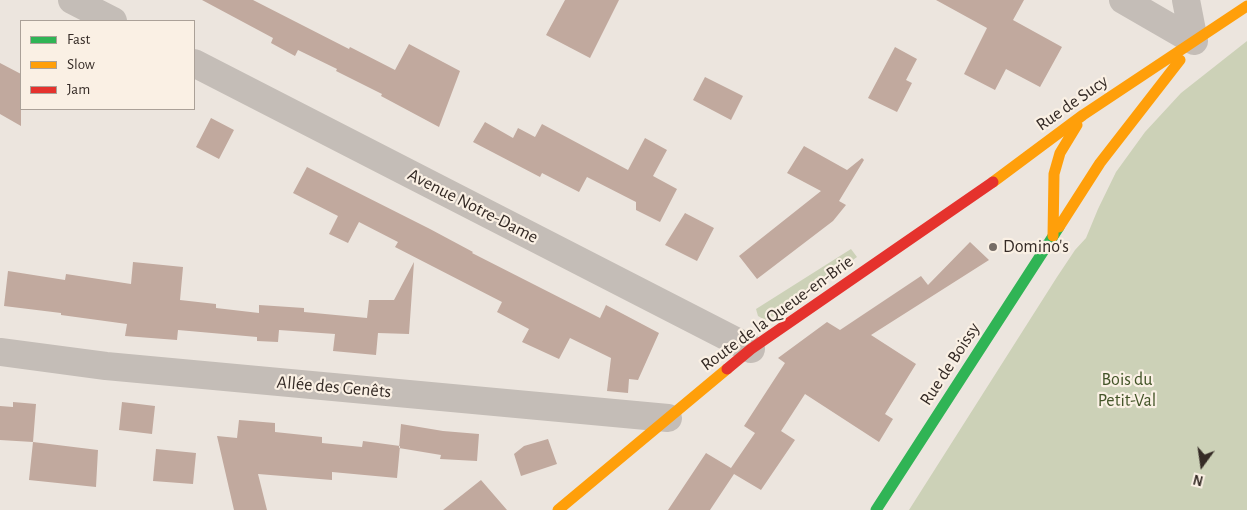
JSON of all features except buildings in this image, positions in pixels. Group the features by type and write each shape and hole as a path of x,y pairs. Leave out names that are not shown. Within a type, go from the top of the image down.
{"main road":[{"name":"Rue de Sucy","path":"1002,176 1083,115 1247,6"},
{"name":"Rue de Boissy","path":"876,510 1100,163 1194,41"},
{"path":"1053,237 1054,174 1060,153 1083,115"},
{"path":"1082,167 1100,163"},
{"path":"1002,176 1019,176"},
{"name":"Route de la Queue-en-Brie","path":"558,510 752,349 1002,176"}],"street":[{"path":"72,0 111,20"},
{"path":"1123,0 1194,41"},
{"path":"1186,0 1194,41"},
{"name":"Avenue Notre-Dame","path":"195,63 752,349"},
{"name":"Allée des Genêts","path":"0,352 116,366 668,418"}],"green space":[{"name":"Bois du Petit-Val","path":"1247,41 1247,510 909,510 1057,277 1075,250 1086,238 1116,172 1145,132 1181,93"},
{"path":"851,249 857,257 778,314 765,320 758,316 756,309"}],"traffic: fast":[{"path":"876,510 1059,227"}],"traffic: slow":[{"path":"993,182 1083,115 1247,6"},
{"path":"1059,227 1100,163 1180,60"},
{"path":"1053,236 1054,174 1060,153 1077,125"},
{"path":"558,510 727,369"}],"traffic: jam":[{"path":"727,369 751,349 993,182"}],"place":[{"name":"Domino's","path":"993,247"}]}
